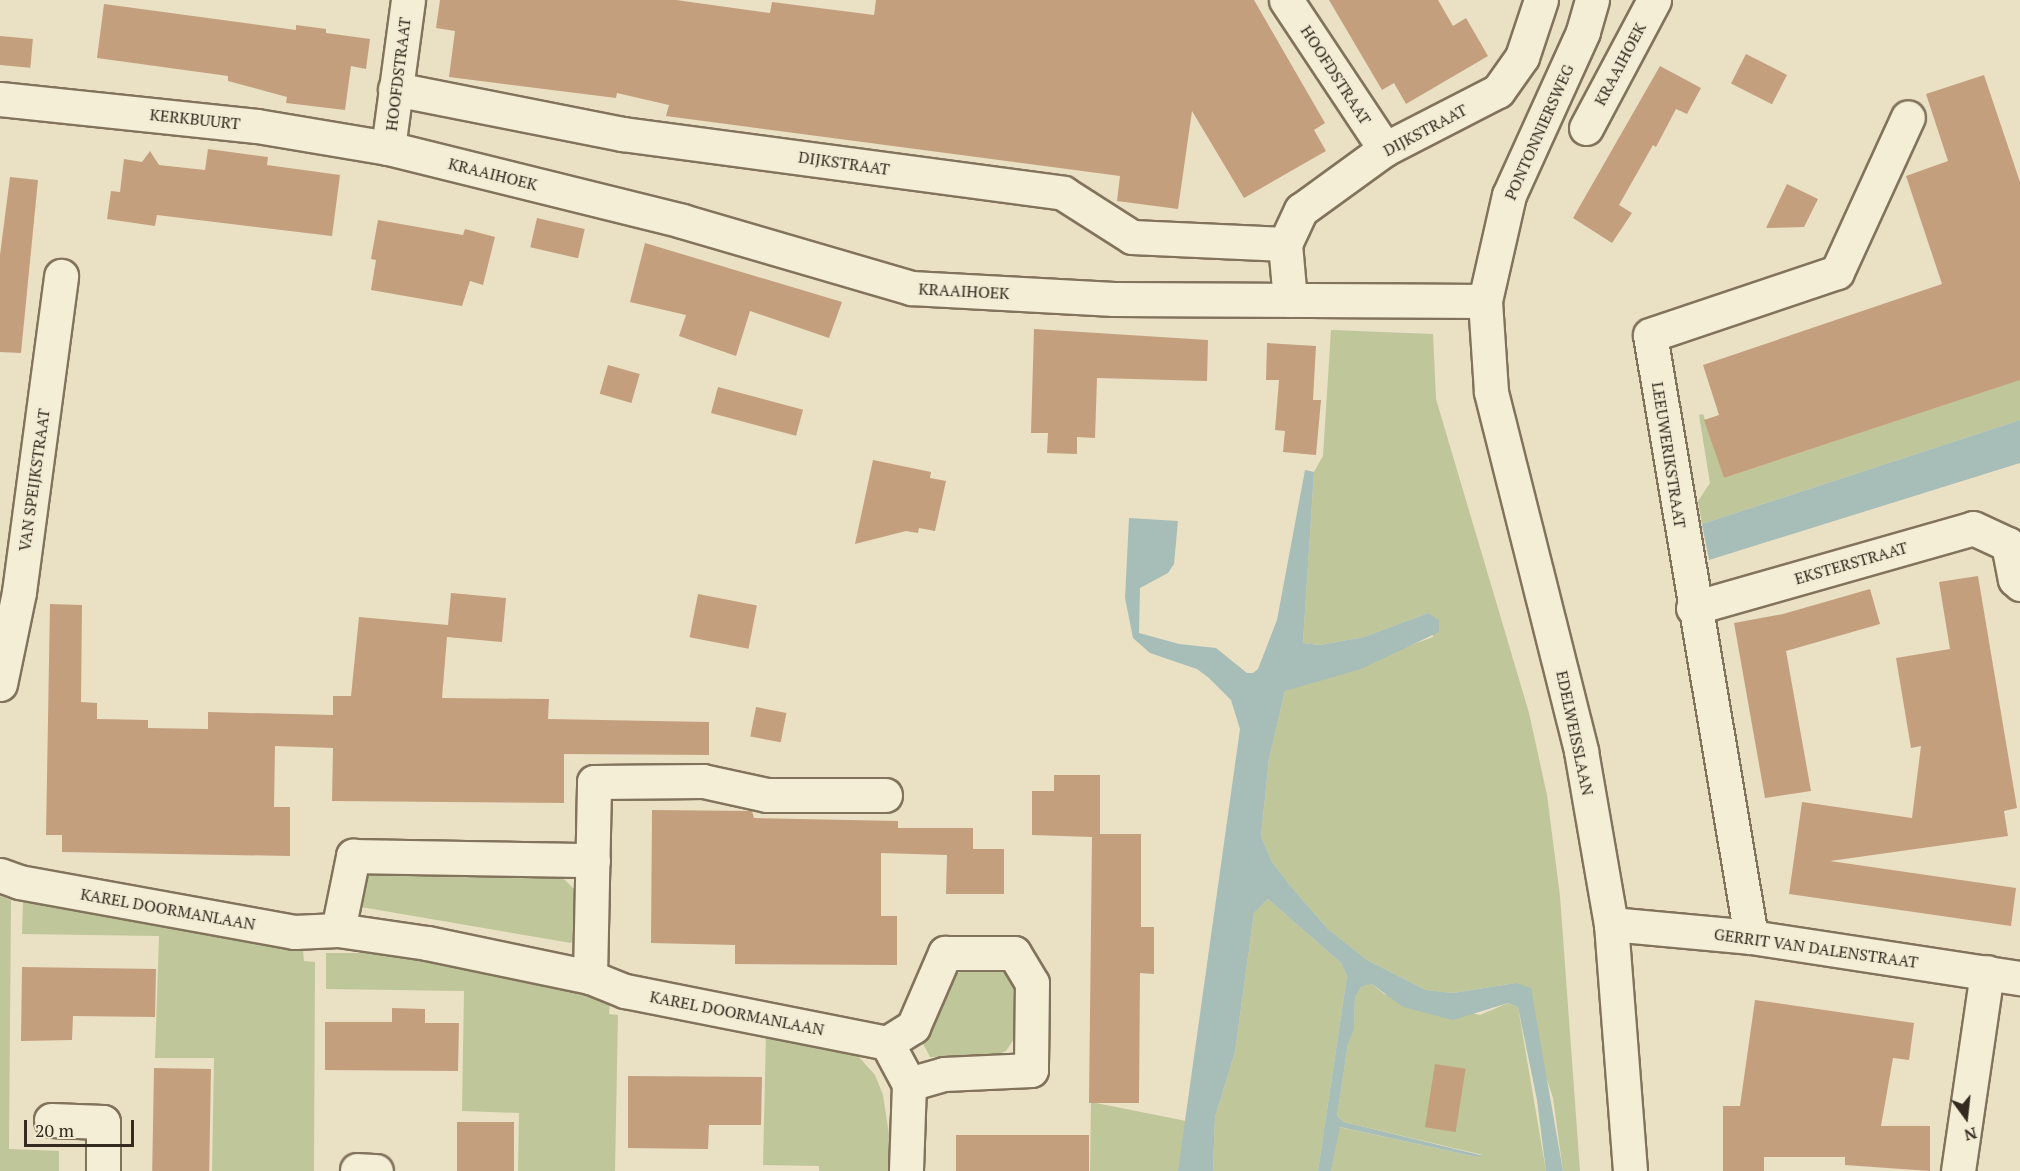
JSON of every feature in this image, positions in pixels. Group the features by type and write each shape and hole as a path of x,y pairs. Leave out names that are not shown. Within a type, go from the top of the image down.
{"street":[{"name":"HOOFDSTRAAT","path":"388,148 408,0"},
{"name":"HOOFDSTRAAT","path":"1287,0 1385,149"},
{"name":"DIJKSTRAAT","path":"395,89 623,134 1063,193 1132,237 1285,244 1302,210 1385,149 1498,91 1522,57 1541,0"},
{"name":"PONTONNIERSWEG","path":"1485,301 1509,195 1583,32 1592,0"},
{"name":"KRAAIHOEK","path":"1586,128 1654,0"},
{"name":"KERKBUURT","path":"0,99 257,126 388,148"},
{"name":"LEEUWERIKSTRAAT","path":"1751,937 1693,608 1650,335 1837,272 1908,117"},
{"name":"KRAAIHOEK","path":"388,148 682,221 911,288 1114,299 1485,301"},
{"path":"1285,244 1290,300"},
{"name":"VAN SPEIJKSTRAAT","path":"0,684 19,592 61,276"},
{"name":"EDELWEISSLAAN","path":"1485,301 1491,392 1581,751 1611,924 1630,1171"},
{"name":"EKSTERSTRAAT","path":"1693,608 1973,528 2008,544 2015,579 2020,584"},
{"path":"590,977 594,782 704,781 767,795 885,795"},
{"path":"338,930 353,856 592,860"},
{"name":"KAREL DOORMANLAAN","path":"0,875 19,882 294,932 338,930 427,943 590,977 625,992 887,1043"},
{"name":"GERRIT VAN DALENSTRAAT","path":"1611,924 1751,937 2020,978"},
{"path":"906,1171 909,1084 887,1043 913,1027 945,953 1014,953 1032,983 1031,1070 944,1074 909,1084"},
{"path":"1958,1171 1987,972"},
{"path":"51,1120 103,1122 103,1171"},
{"path":"357,1170 376,1171"}],"green space":[{"path":"1331,330 1433,334 1436,399 1529,713 1547,795 1560,896 1580,1171 1563,1171 1553,1098 1516,983 1453,993 1426,990 1367,960 1328,929 1293,889 1272,862 1261,836 1269,759 1285,691 1433,637 1428,613 1364,637 1320,645 1303,643 1314,472 1323,456"},
{"path":"2020,363 2020,420 1702,524 1698,501 1710,483 1699,415 1703,414 1724,478 2007,384"},
{"path":"381,873 550,874 565,880 574,889 575,936 571,943 361,907 362,883 371,875"},
{"path":"0,896 11,900 9,1149 59,1151 59,1171 0,1171"},
{"path":"1268,899 1341,963 1347,976 1318,1171 1213,1171 1215,1117 1235,1052 1254,913"},
{"path":"23,901 303,950 304,961 315,962 314,1171 212,1171 214,1058 155,1058 159,936 22,934"},
{"path":"326,953 381,953 531,980 610,1002 609,1014 618,1015 615,1171 518,1171 519,1113 462,1111 464,991 326,989"},
{"path":"985,967 1003,971 1014,983 1019,997 1014,1039 1006,1051 989,1058 930,1057 921,1040 933,1026 943,990 953,976 968,968"},
{"path":"1372,984 1384,994 1480,1015 1508,1003 1518,1007 1546,1171 1331,1171 1339,1127 1472,1156 1483,1155 1344,1122 1337,1116 1348,1044 1354,1028 1355,998 1361,987"},
{"path":"766,1034 834,1046 859,1057 875,1075 883,1095 890,1141 889,1171 819,1171 819,1166 763,1165"},
{"path":"1091,1102 1186,1121 1178,1171 1090,1171"}],"water":[{"path":"2020,420 2020,463 1709,560 1702,524"},
{"path":"1305,470 1314,472 1303,643 1320,645 1364,637 1428,613 1439,620 1439,632 1361,669 1285,691 1269,759 1261,836 1272,862 1293,889 1328,929 1367,960 1426,990 1453,993 1516,983 1531,988 1563,1171 1546,1171 1537,1100 1518,1007 1508,1003 1453,1020 1403,1007 1372,984 1361,987 1355,998 1354,1029 1348,1044 1337,1116 1344,1122 1484,1156 1472,1156 1340,1127 1331,1171 1318,1171 1347,976 1341,963 1268,899 1254,913 1235,1052 1215,1117 1213,1171 1178,1171 1240,729 1231,700 1209,678 1197,669 1150,653 1133,638 1125,598 1129,518 1178,521 1174,564 1168,573 1140,588 1139,633 1179,644 1216,648 1247,673 1253,673 1258,669 1277,620"}],"building":[{"path":"440,0 676,0 770,13 772,2 874,15 876,0 1254,0 1325,123 1314,130 1326,151 1244,198 1192,111 1178,209 1117,201 1120,176 666,116 669,105 617,93 616,98 449,77 455,31 436,28"},
{"path":"1329,0 1438,0 1453,26 1466,18 1488,56 1406,104 1394,83 1382,90"},
{"path":"104,4 296,30 296,25 326,29 326,33 370,39 366,69 351,66 345,110 286,103 287,97 228,81 228,76 97,58"},
{"path":"0,36 33,39 30,68 0,65"},
{"path":"1746,54 1787,75 1772,104 1731,83"},
{"path":"1660,66 1701,88 1687,114 1676,109 1656,147 1653,145 1619,205 1632,213 1612,243 1573,218"},
{"path":"1984,75 2020,182 2020,380 1724,478 1704,420 1719,415 1703,365 1942,284 1906,176 1948,161 1926,94"},
{"path":"208,149 268,157 267,165 340,175 332,236 157,215 155,226 107,219 111,191 120,192 124,159 142,162 150,151 159,165 205,170"},
{"path":"10,177 38,180 21,353 0,352 0,255"},
{"path":"1787,184 1818,199 1804,227 1766,228"},
{"path":"537,218 585,229 578,258 530,247"},
{"path":"378,220 463,235 465,229 495,237 483,285 470,281 462,306 371,290 376,260 371,259"},
{"path":"645,243 842,302 829,338 750,311 736,356 679,336 686,315 630,302"},
{"path":"1034,329 1208,340 1207,381 1097,378 1095,438 1077,437 1077,454 1047,453 1048,433 1031,433"},
{"path":"1267,343 1316,346 1313,400 1321,400 1316,455 1283,452 1285,431 1275,430 1279,380 1266,380"},
{"path":"608,365 640,374 631,403 600,394"},
{"path":"718,387 803,410 796,436 711,413"},
{"path":"873,460 931,472 930,478 946,481 935,531 919,528 918,533 906,531 855,544"},
{"path":"1978,576 2017,808 2004,811 2008,836 1830,861 2016,888 2011,926 1789,894 1802,802 1912,818 1921,746 1911,748 1896,658 1950,649 1939,582"},
{"path":"1870,589 1880,624 1786,651 1811,791 1765,798 1734,623 1783,614"},
{"path":"451,593 506,598 502,642 447,637 442,698 549,699 548,719 709,722 709,755 564,754 564,803 332,801 333,748 275,746 274,807 290,807 290,856 62,852 62,835 46,835 50,604 82,605 81,702 97,703 97,719 148,720 148,728 208,729 208,712 333,715 333,696 351,696 359,617 448,625"},
{"path":"698,594 757,605 749,649 690,637"},
{"path":"756,707 786,713 781,742 750,736"},
{"path":"1054,775 1100,775 1100,834 1141,834 1141,927 1154,927 1154,974 1140,973 1139,1103 1089,1103 1092,837 1032,835 1032,791 1054,791"},
{"path":"652,810 752,811 754,818 898,821 898,828 973,828 973,849 1004,849 1004,894 946,894 947,855 881,853 881,916 897,916 897,965 735,964 735,945 651,943"},
{"path":"22,967 156,969 155,1017 73,1016 72,1040 21,1041"},
{"path":"1755,1000 1914,1023 1909,1060 1893,1058 1881,1126 1930,1126 1930,1171 1845,1165 1845,1157 1764,1157 1764,1171 1723,1171 1723,1106 1740,1106"},
{"path":"392,1008 425,1009 425,1023 459,1023 458,1071 325,1070 325,1022 392,1022"},
{"path":"1435,1064 1466,1069 1456,1132 1425,1127"},
{"path":"154,1068 211,1069 209,1171 152,1171"},
{"path":"628,1076 762,1077 761,1125 709,1125 708,1149 628,1148"},
{"path":"457,1122 514,1122 514,1171 457,1171"},
{"path":"956,1135 1089,1135 1089,1171 956,1171"}]}
